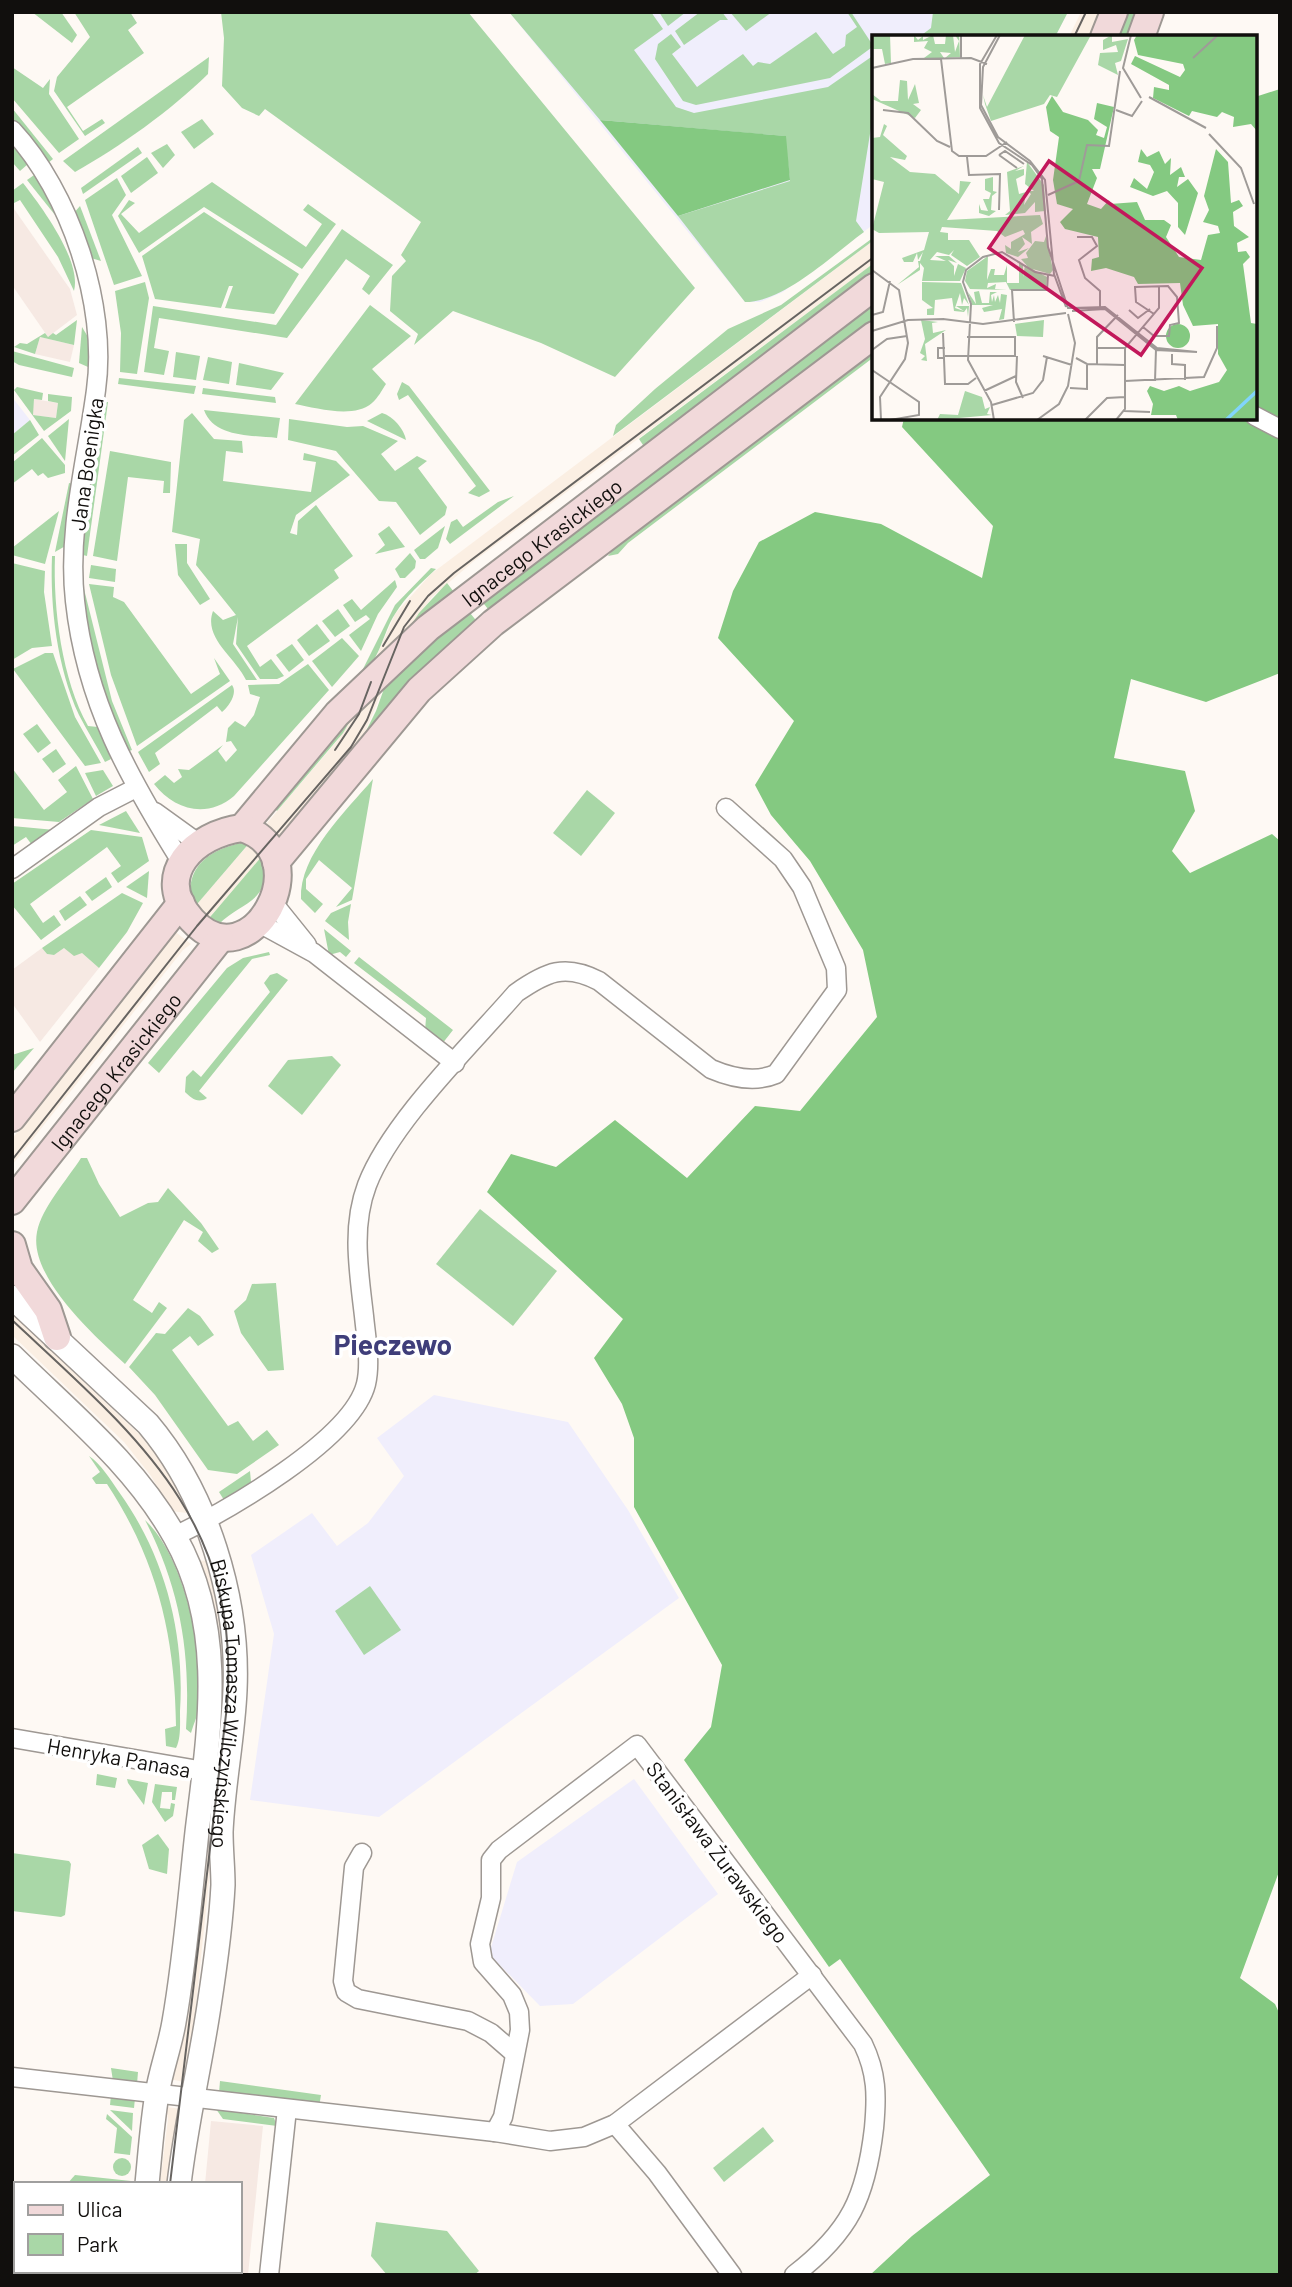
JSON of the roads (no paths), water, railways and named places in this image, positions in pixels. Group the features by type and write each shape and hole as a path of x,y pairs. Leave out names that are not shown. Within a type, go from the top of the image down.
{"main road":[{"path":"1105,35 1114,12"},
{"path":"1142,35 1150,12"},
{"name":"Ignacego Krasickiego","path":"242,828 337,714 428,628 872,290"},
{"name":"Ignacego Krasickiego","path":"276,862 419,690 446,663 493,623 872,337"},
{"path":"242,828 260,837 276,862 277,887 266,913 236,935 220,939 197,926 181,903 175,883 190,853 217,833 242,828"},
{"path":"12,1118 22,1099 181,903"},
{"name":"Ignacego Krasickiego","path":"13,1201 220,939"},
{"path":"12,1223 13,1201"},
{"path":"12,1245 19,1269 48,1310 57,1337"}],"street":[{"name":"Jana Boenigka","path":"12,130 45,169 82,260 98,335 98,369 73,558 75,601 90,676 108,734 146,806 190,853"},
{"path":"1257,417 1280,429"},
{"path":"12,869 99,807 136,788"},
{"name":"Jana Boenigka","path":"146,806 190,853"},
{"path":"175,1536 205,1521 317,1449 342,1426 366,1385 368,1357 357,1224 367,1185 403,1124 516,993 539,976 561,971 582,972 599,981 711,1069 724,1075 761,1080 776,1074 837,990 836,968 802,887 783,859 726,808"},
{"path":"266,913 455,1063"},
{"name":"Biskupa Tomasza Wilczyńskiego","path":"12,1297 148,1424 167,1446 190,1483 205,1521 225,1587 234,1637 236,1689 216,1773 174,2022 157,2094 147,2182"},
{"name":"Biskupa Tomasza Wilczyńskiego","path":"12,1356 107,1447 141,1485 175,1536 202,1603 212,1687 223,1889 209,2005 194,2098 186,2127 179,2182"},
{"name":"Henryka Panasa","path":"12,1738 216,1773"},
{"name":"Stanisława Żurawskiego","path":"495,2132 503,2117 520,2030 519,2012 512,1996 483,1962 480,1944 491,1898 491,1860 499,1850 637,1745 812,1975"},
{"path":"362,1853 354,1867 342,1981 346,1992 358,1999 468,2021 491,2033 514,2053"},
{"path":"12,2077 495,2132 551,2141 584,2137 615,2124 812,1975 863,2043 874,2066 878,2092 871,2156 864,2187 855,2207 834,2239 794,2275"},
{"path":"269,2275 287,2109"},
{"path":"615,2124 657,2173 732,2275"}],"tram line":[{"path":"1075,35 1086,12"},
{"path":"12,1160 197,926 351,747 367,720 404,627 428,596 454,573 872,259"},
{"path":"383,646 410,601"},
{"path":"335,750 359,714 371,682"},
{"path":"12,1320 138,1443 171,1486 198,1532 217,1583 227,1640 227,1706 170,2182"}],"district":[{"name":"Pieczewo","path":"393,1344"}]}
